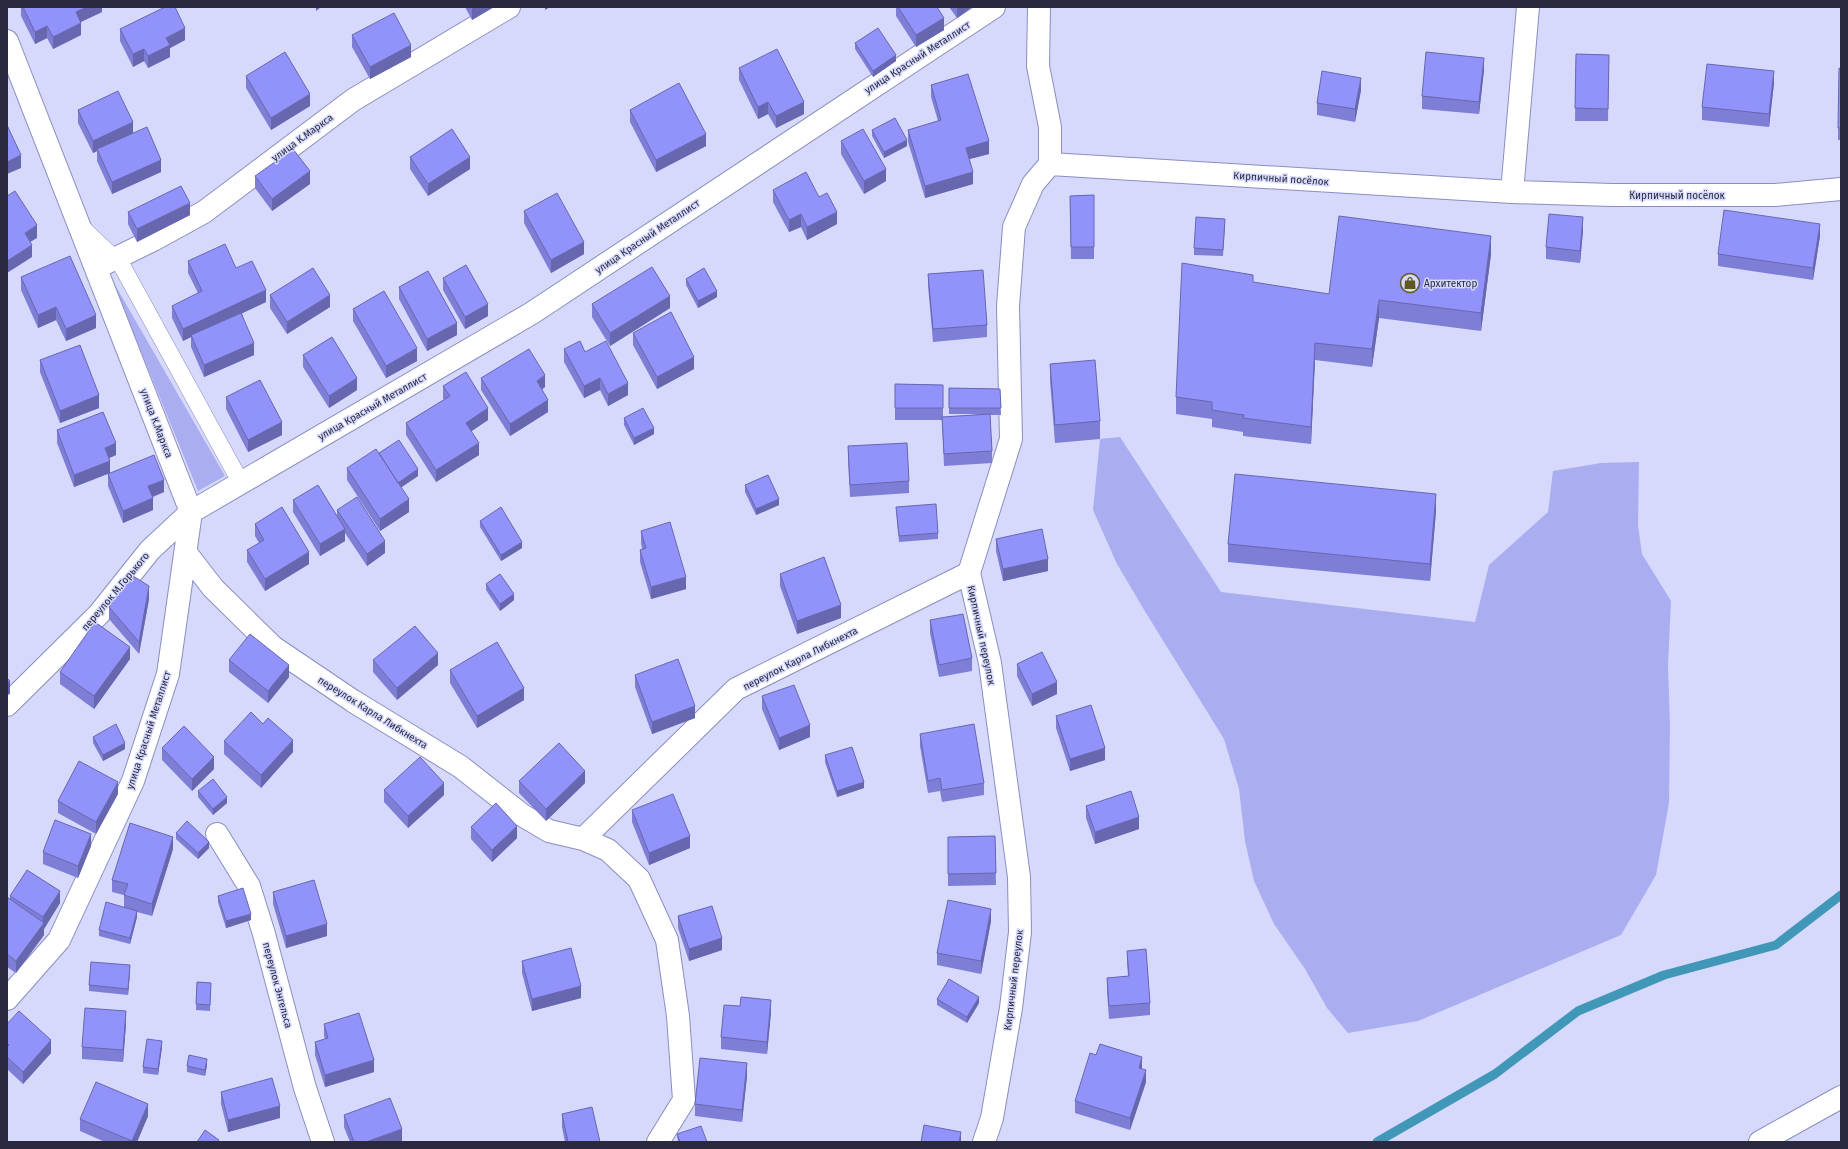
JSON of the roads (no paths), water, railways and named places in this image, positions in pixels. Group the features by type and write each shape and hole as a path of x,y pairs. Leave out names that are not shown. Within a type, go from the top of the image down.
{"street":[{"name":"улица К.Маркса","path":"106,263 204,212 353,100 509,7"},
{"name":"улица Красный Металлист","path":"7,999 59,940 133,781 168,674 191,512 532,313 994,7"},
{"path":"1039,7 1038,66 1050,127 1050,164"},
{"path":"1512,192 1528,7"},
{"name":"улица К.Маркса","path":"7,41 80,226 106,263 191,512"},
{"name":"Кирпичный посёлок","path":"1050,164 1512,192 1612,195 1775,195 1841,189"},
{"name":"Кирпичный переулок","path":"984,1142 992,1118 1011,1008 1020,932 1019,877 990,663 969,573 1010,439 1008,306 1014,227 1033,184 1050,164"},
{"name":"переулок М.Горького","path":"7,705 99,614 150,550 191,512"},
{"name":"переулок Карла Либкнехта","path":"186,553 213,588 273,647 353,701 461,767 522,815 549,831 582,839 608,850 639,879 667,940 678,1016 684,1100 658,1142"},
{"name":"переулок Карла Либкнехта","path":"582,839 736,690 969,573"},
{"name":"переулок Энгельса","path":"217,834 249,886 264,934 305,1088 323,1142"},
{"path":"1760,1142 1841,1097"}],"lane":[{"path":"106,263 122,266 241,483"}],"waterway":[{"path":"1377,1142 1495,1074 1578,1011 1664,975 1776,945 1841,895"}],"place":[{"name":"Архитектор","path":"1410,283"}]}
